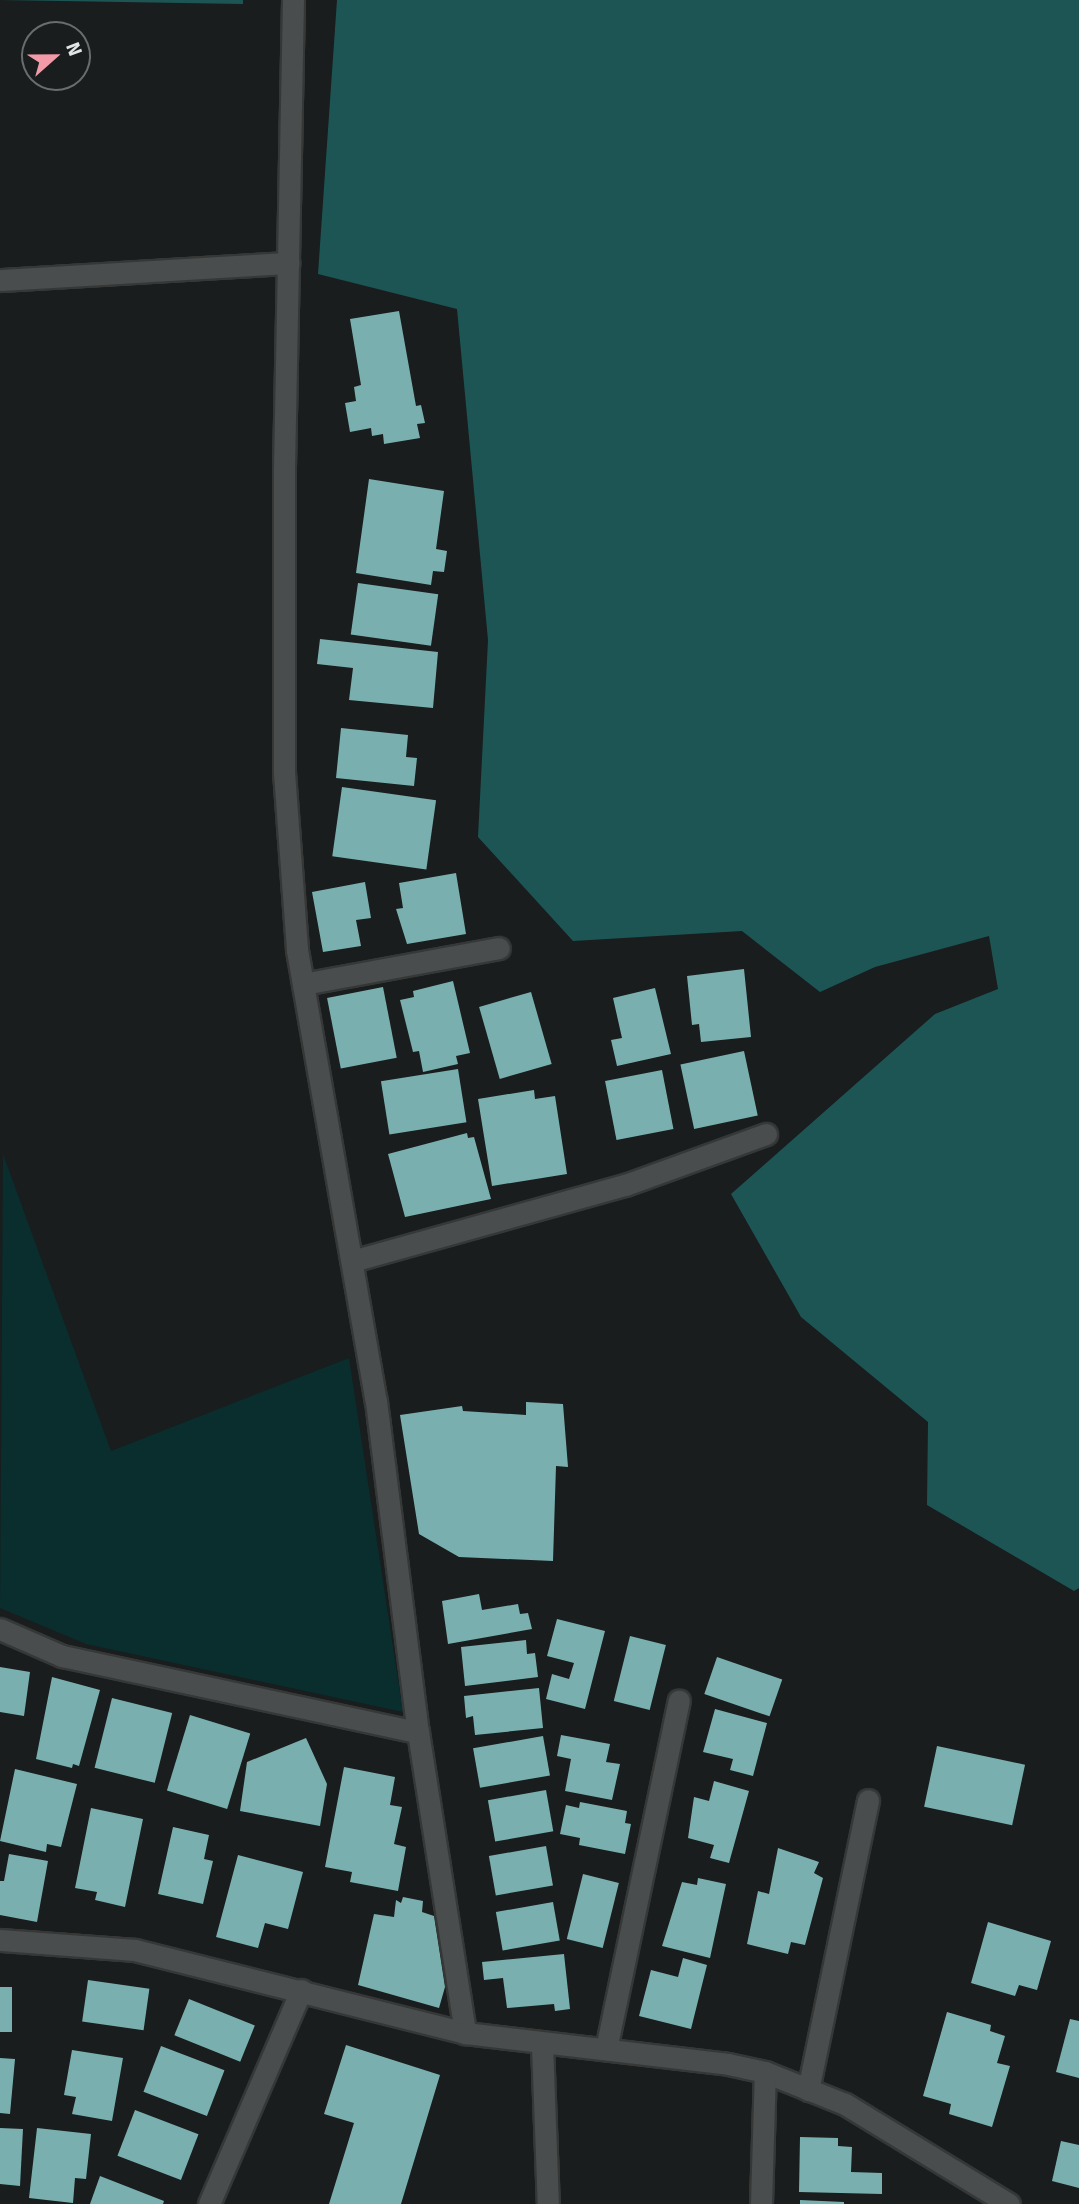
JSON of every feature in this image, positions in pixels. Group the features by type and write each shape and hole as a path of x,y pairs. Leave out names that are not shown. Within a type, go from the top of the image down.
{"street":[{"path":"293,0 284,772 303,984 376,1401 418,1732 465,2033"},
{"path":"0,280 289,263"},
{"path":"303,984 499,948"},
{"path":"352,1261 625,1185 766,1134"},
{"path":"0,1629 62,1656 418,1732"},
{"path":"606,2049 680,1702"},
{"path":"807,2090 868,1800"},
{"path":"0,1940 135,1950 465,2033 542,2044 606,2049 765,2072 845,2104 1009,2204"},
{"path":"209,2204 301,1990"},
{"path":"542,2044 548,2204"},
{"path":"761,2204 765,2072"}],"shaded area":[{"path":"0,0 243,0 243,4"},
{"path":"337,0 1079,0 1079,1588 1074,1591 927,1505 928,1422 801,1317 731,1194 935,1014 998,989 989,936 875,967 820,992 742,931 573,941 478,837 488,640 457,309 318,274"},
{"path":"3,1154 111,1451 349,1358 403,1712 86,1644 0,1608"}],"building":[{"path":"399,311 416,406 421,405 425,423 417,424 420,438 384,444 383,434 372,436 371,428 350,432 345,403 356,401 354,387 361,385 350,319"},
{"path":"369,479 444,491 436,549 447,551 444,572 433,571 431,585 356,573"},
{"path":"358,583 438,594 431,646 351,634"},
{"path":"320,639 438,652 433,708 349,700 353,668 317,664"},
{"path":"341,728 408,735 406,757 417,758 414,786 336,778"},
{"path":"342,787 436,800 426,870 332,856"},
{"path":"456,873 466,934 407,944 396,909 403,908 399,883"},
{"path":"365,882 371,918 356,920 361,946 323,952 312,892"},
{"path":"744,969 751,1037 701,1042 699,1024 692,1025 687,976"},
{"path":"453,981 470,1053 456,1056 458,1064 423,1072 419,1051 413,1052 400,1000 414,997 413,991"},
{"path":"383,987 397,1058 341,1069 327,998"},
{"path":"655,988 671,1054 617,1066 611,1040 622,1038 613,998"},
{"path":"531,992 552,1064 500,1079 479,1007"},
{"path":"744,1051 758,1116 694,1129 680,1065"},
{"path":"458,1069 466,1122 389,1135 381,1081"},
{"path":"662,1070 673,1129 617,1140 605,1081"},
{"path":"534,1090 535,1099 555,1096 567,1174 492,1186 478,1099"},
{"path":"467,1133 468,1138 474,1137 491,1199 405,1217 388,1154"},
{"path":"526,1402 563,1404 568,1467 556,1466 553,1561 459,1557 419,1534 400,1415 462,1406 463,1411 526,1415"},
{"path":"479,1594 482,1610 518,1604 520,1614 528,1613 532,1629 448,1644 442,1601"},
{"path":"557,1619 605,1631 585,1709 546,1699 552,1674 569,1679 574,1663 547,1656"},
{"path":"630,1636 666,1645 650,1710 614,1701"},
{"path":"526,1640 527,1654 535,1653 538,1677 465,1686 461,1647"},
{"path":"717,1657 782,1679 770,1716 704,1694"},
{"path":"0,1667 30,1672 24,1716 0,1712"},
{"path":"52,1677 100,1690 79,1766 73,1764 72,1768 36,1759"},
{"path":"539,1688 543,1728 475,1735 473,1716 466,1718 464,1696"},
{"path":"112,1698 172,1713 155,1783 95,1768"},
{"path":"715,1709 767,1723 753,1776 730,1770 733,1759 703,1752"},
{"path":"190,1715 250,1733 227,1809 167,1791"},
{"path":"561,1735 610,1744 606,1762 620,1764 612,1800 565,1791 571,1759 557,1756"},
{"path":"543,1736 550,1775 480,1788 473,1748"},
{"path":"306,1738 327,1784 320,1826 240,1811 247,1762"},
{"path":"937,1746 1025,1765 1012,1825 924,1807"},
{"path":"344,1767 395,1777 390,1805 402,1807 394,1844 406,1847 398,1891 350,1882 352,1872 325,1867"},
{"path":"15,1769 77,1784 61,1847 47,1844 46,1852 0,1841"},
{"path":"714,1781 749,1791 729,1863 710,1858 714,1845 688,1838 694,1797 709,1801"},
{"path":"546,1790 553,1831 495,1842 488,1800"},
{"path":"580,1802 627,1811 625,1823 631,1824 625,1854 579,1845 580,1838 560,1834 566,1805 579,1808"},
{"path":"91,1808 143,1819 125,1907 95,1900 97,1892 75,1888"},
{"path":"173,1827 209,1835 204,1859 213,1861 203,1904 158,1894"},
{"path":"546,1846 553,1885 496,1895 489,1856"},
{"path":"778,1848 819,1862 814,1873 823,1878 805,1945 791,1942 788,1954 747,1944 758,1891 769,1894"},
{"path":"9,1854 48,1861 37,1922 0,1915 0,1881 4,1881"},
{"path":"238,1855 303,1872 288,1929 265,1923 258,1948 216,1937"},
{"path":"583,1874 619,1883 603,1948 567,1939"},
{"path":"698,1878 726,1884 710,1958 662,1946 682,1882 697,1885"},
{"path":"403,1897 423,1901 422,1912 434,1916 445,1987 439,2008 358,1985 374,1914 394,1917 396,1900 401,1903"},
{"path":"553,1902 560,1940 503,1950 496,1912"},
{"path":"988,1922 1051,1941 1037,1990 1019,1985 1015,1996 971,1983"},
{"path":"564,1954 570,2009 555,2011 554,2004 507,2008 503,1978 484,1980 482,1962"},
{"path":"683,1958 707,1965 691,2029 639,2016 651,1970 678,1977"},
{"path":"88,1980 149,1989 144,2030 82,2022"},
{"path":"0,1987 12,1987 12,2032 0,2032"},
{"path":"189,1999 255,2026 240,2062 174,2035"},
{"path":"947,2012 991,2025 990,2031 1005,2036 997,2063 1010,2066 992,2127 949,2114 951,2104 923,2096"},
{"path":"1070,2019 1079,2021 1079,2078 1056,2072"},
{"path":"346,2045 440,2075 401,2204 329,2204 354,2123 324,2114"},
{"path":"161,2046 224,2070 207,2116 143,2092"},
{"path":"72,2050 123,2058 112,2121 72,2114 76,2097 64,2095"},
{"path":"0,2058 15,2059 10,2114 0,2113"},
{"path":"135,2110 198,2134 181,2180 117,2156"},
{"path":"0,2128 23,2129 20,2186 0,2184"},
{"path":"37,2128 91,2134 86,2179 75,2178 73,2203 29,2198"},
{"path":"800,2137 838,2138 838,2146 852,2147 851,2172 882,2173 882,2194 799,2192"},
{"path":"1061,2141 1079,2145 1079,2188 1052,2181"},
{"path":"100,2176 164,2201 163,2204 90,2204"},
{"path":"800,2200 844,2202 844,2204 800,2204"}]}
